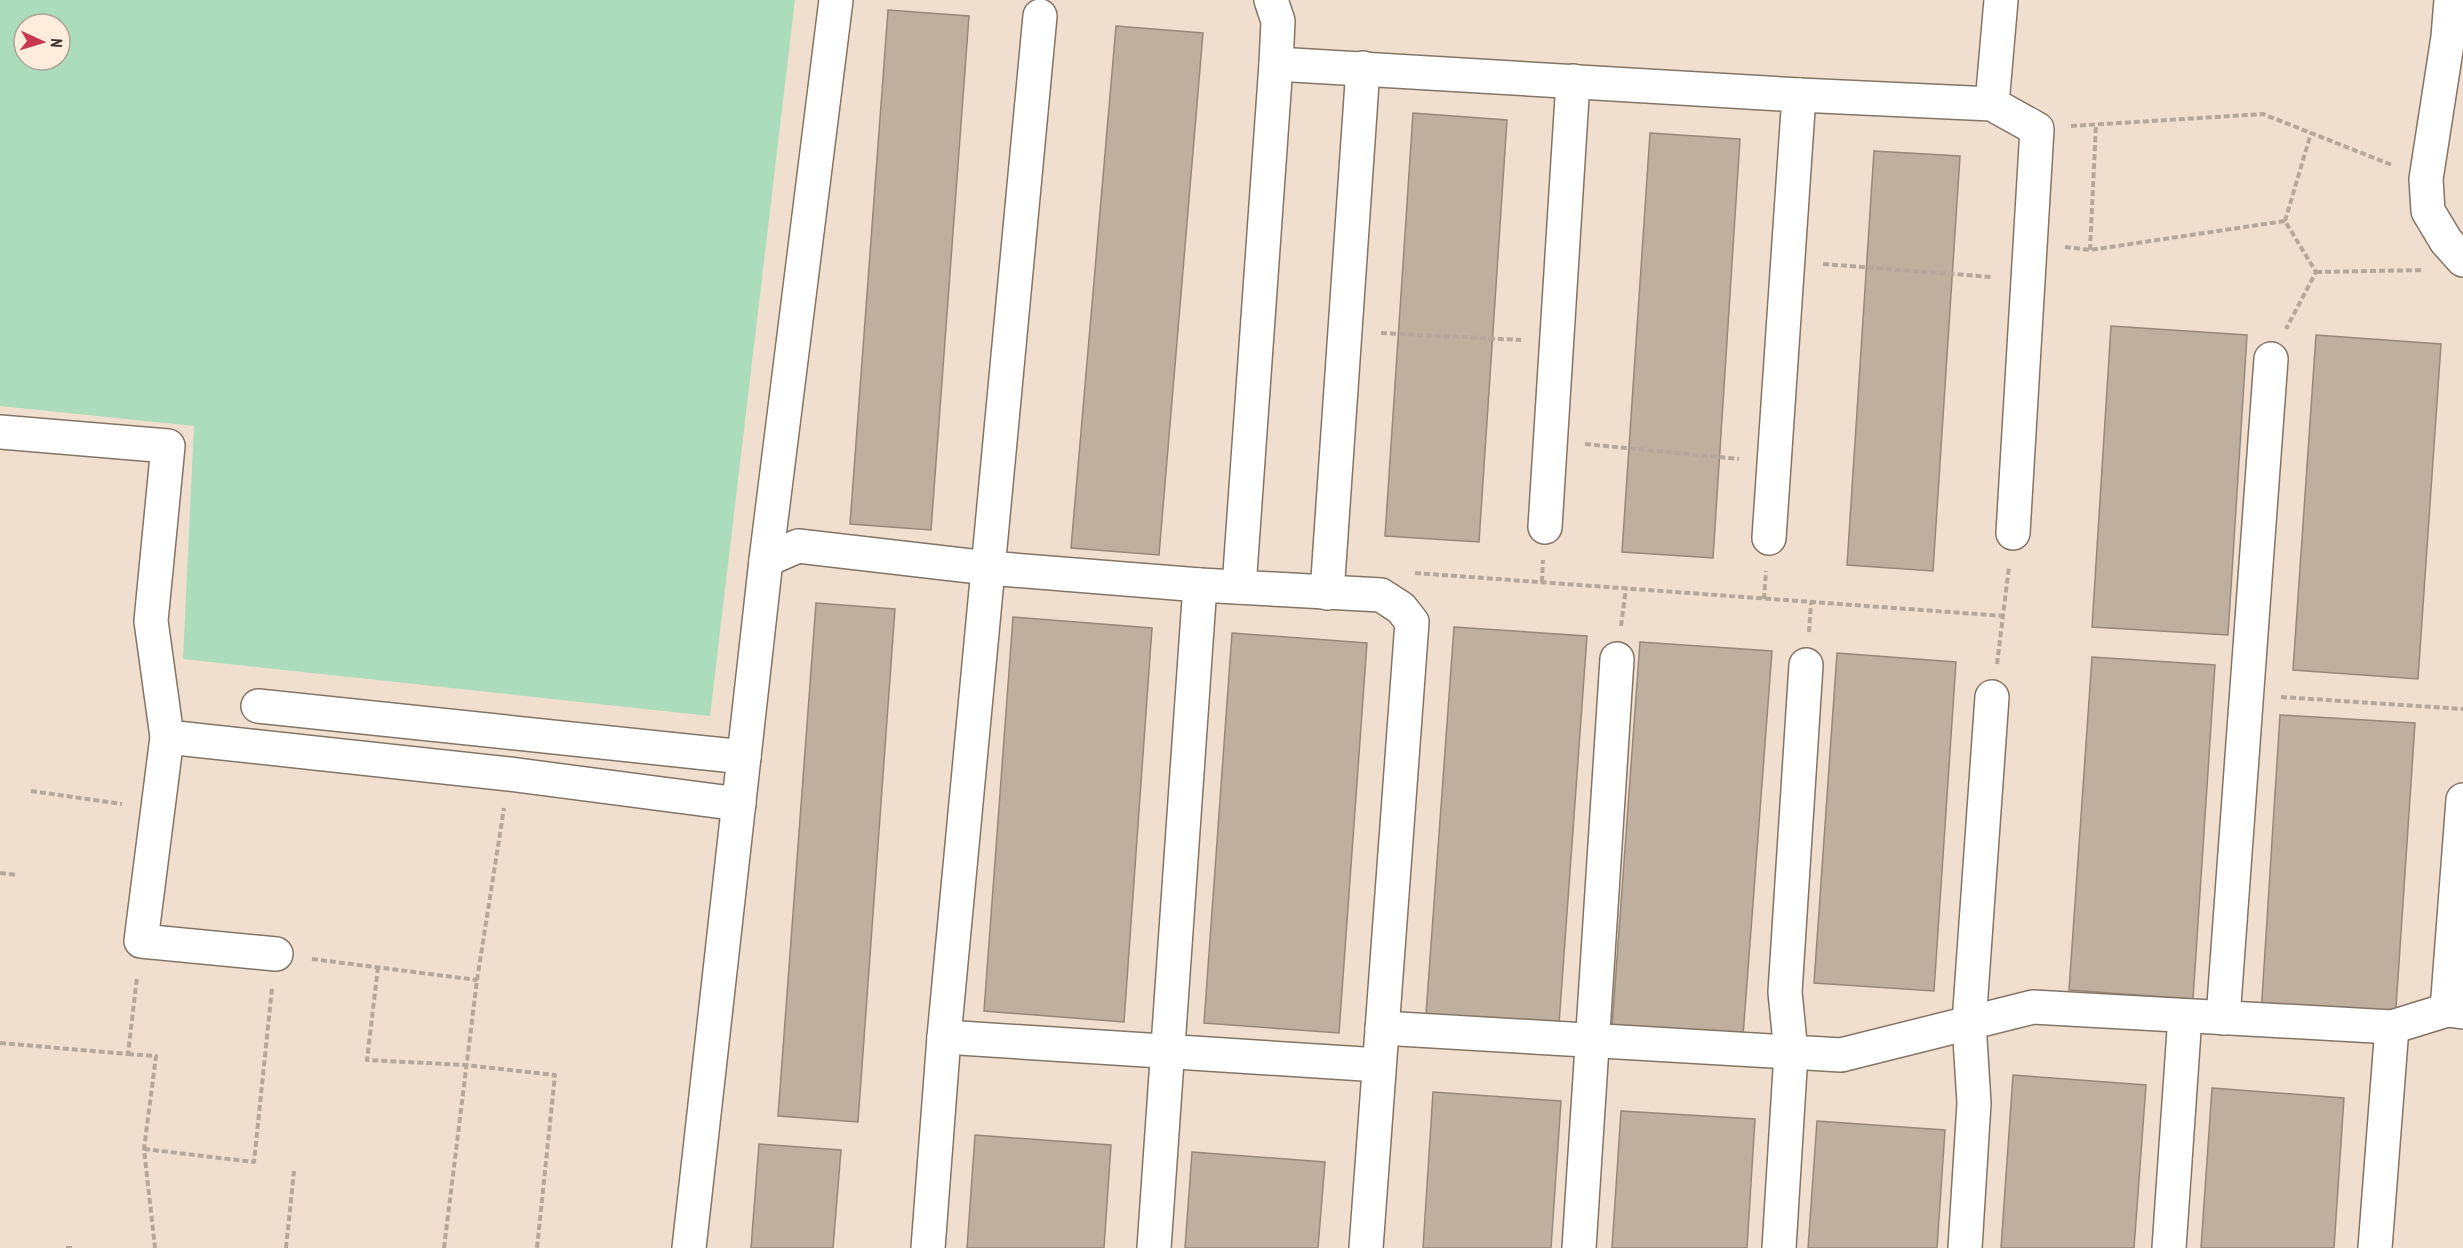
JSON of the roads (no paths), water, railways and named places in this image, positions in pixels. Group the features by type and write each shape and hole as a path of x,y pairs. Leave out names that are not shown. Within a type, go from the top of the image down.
{"street":[{"path":"689,1248 766,560 836,0"},
{"path":"1239,587 1276,64 1278,21 1271,0"},
{"path":"1992,104 2001,0"},
{"path":"2451,0 2448,37 2426,179 2428,211 2446,241 2463,260"},
{"path":"928,1248 944,1037 1040,16"},
{"path":"1276,64 1992,104 2037,129 2013,533"},
{"path":"1327,593 1363,68"},
{"path":"1545,527 1573,81"},
{"path":"1769,538 1790,262 1799,95"},
{"path":"2223,1018 2271,359"},
{"path":"0,432 168,446 151,621 167,737 141,941 276,954"},
{"path":"766,560 798,546 988,568 1200,585 1381,595 1401,608 1412,622 1366,1248"},
{"path":"1155,1248 1200,585"},
{"path":"1579,1248 1617,659"},
{"path":"1779,1248 1791,1053 1785,992 1806,665"},
{"path":"1965,1248 1974,1103 1969,1023 1992,698"},
{"path":"258,706 744,756"},
{"path":"167,737 509,774 739,804"},
{"path":"1382,1028 1841,1055 2033,1007 2392,1027 2455,1011 2463,800"},
{"path":"2169,1248 2185,1016"},
{"path":"2375,1248 2392,1027"},
{"path":"944,1037 1379,1065"}]}
